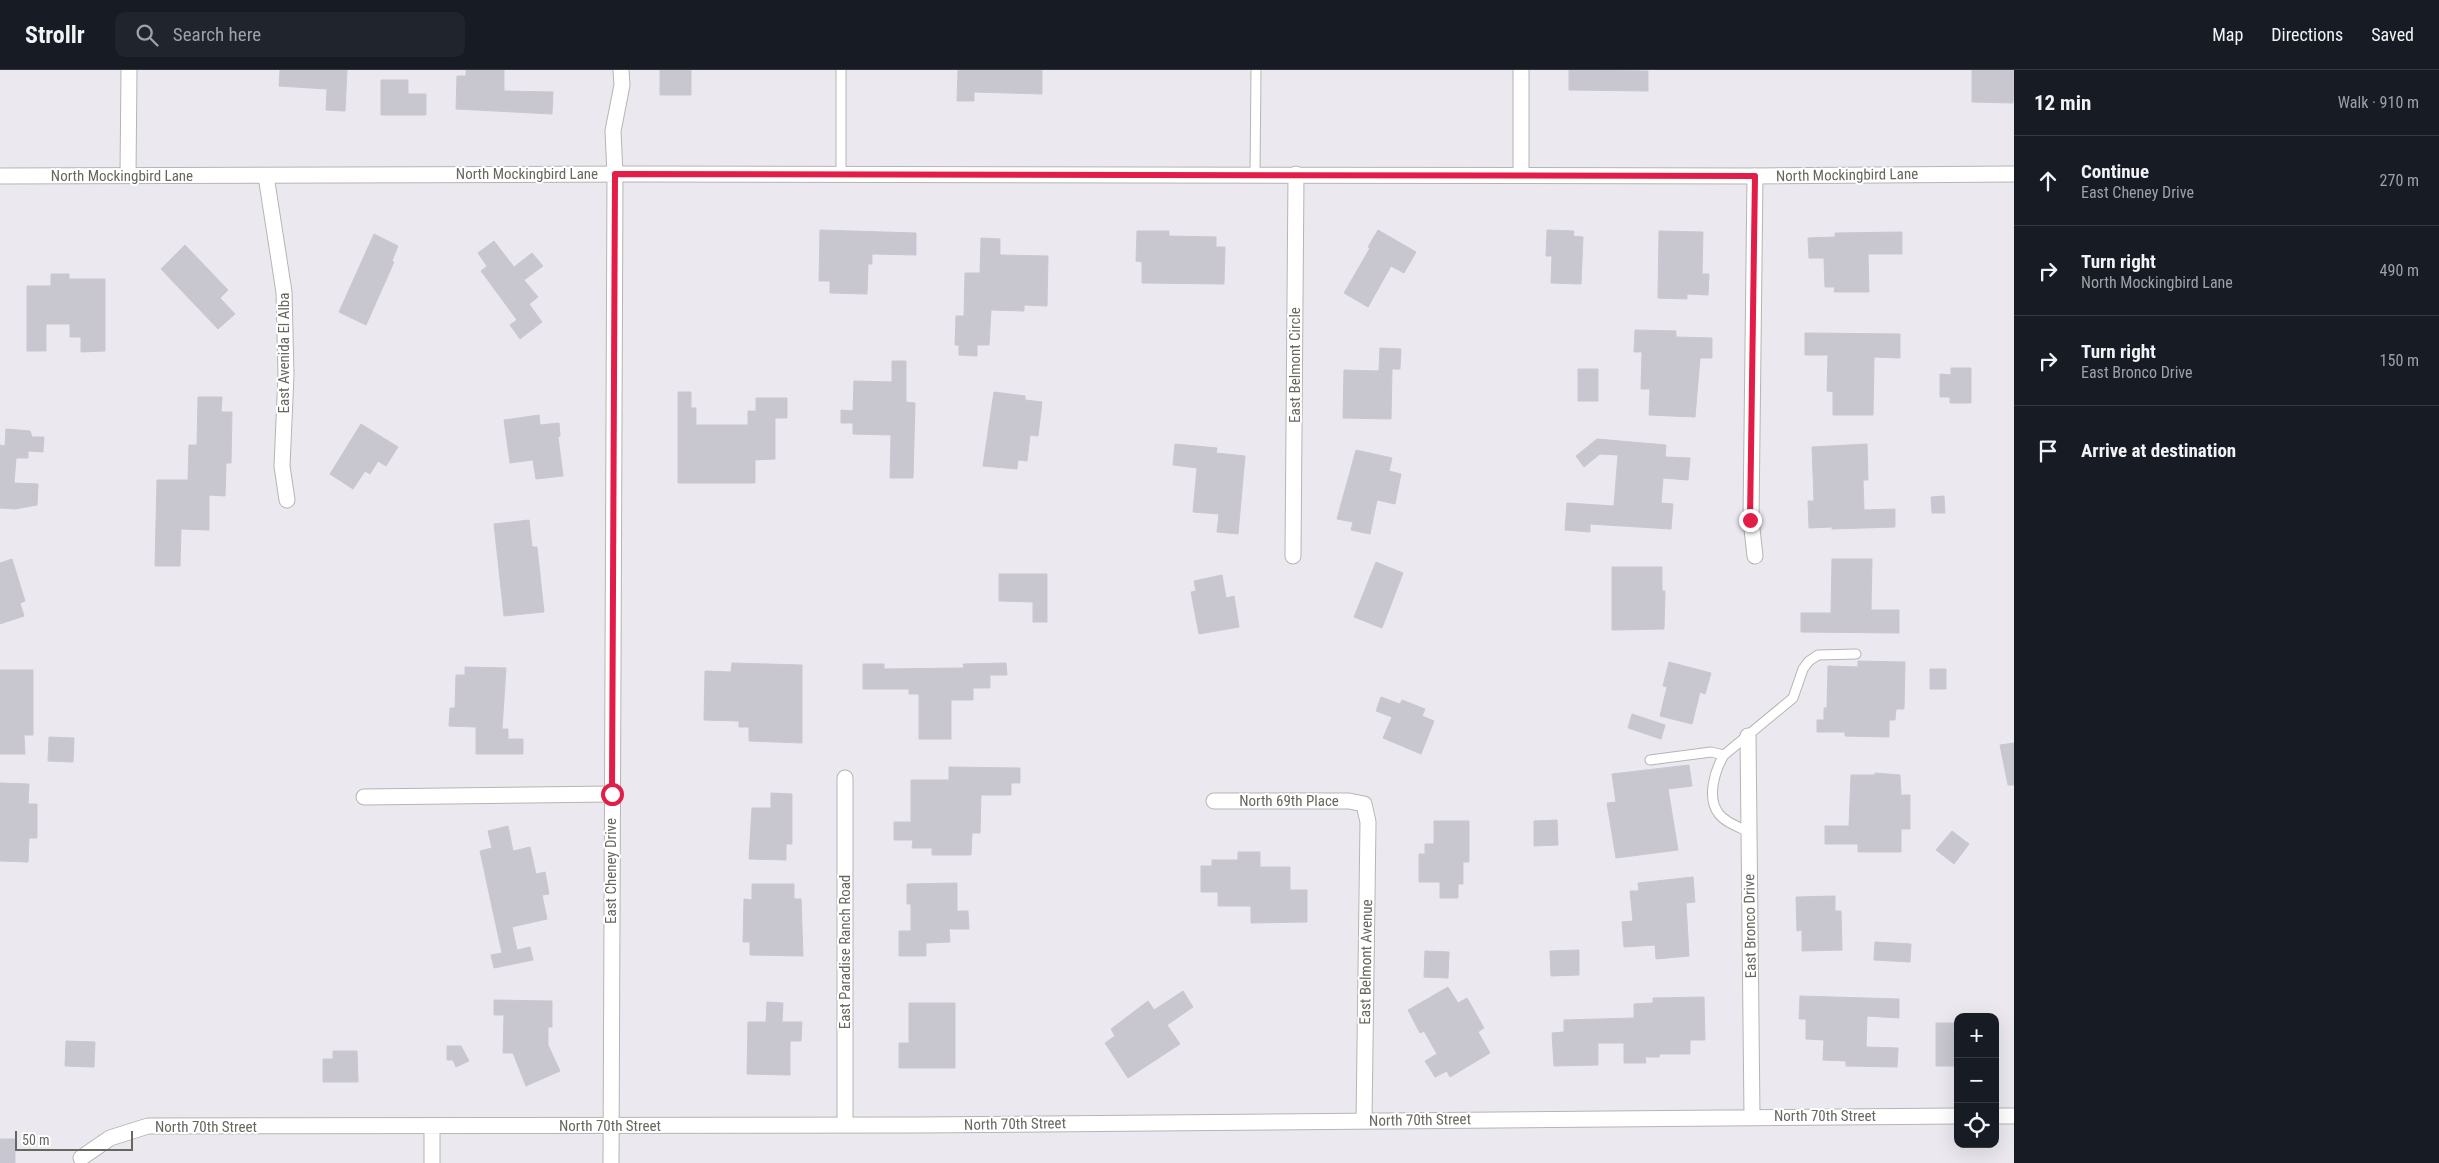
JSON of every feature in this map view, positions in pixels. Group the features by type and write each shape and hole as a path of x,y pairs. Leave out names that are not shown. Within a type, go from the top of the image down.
{"street":[{"path":"128,175 130,70"},
{"name":"East Cheney Drive","path":"611,1163 614,131 622,85 621,70"},
{"path":"1520,175 1521,70"},
{"name":"North Mockingbird Lane","path":"0,176 615,174 1755,176 2014,174"},
{"name":"East Belmont Circle","path":"1293,556 1296,174"},
{"name":"East Avenida El Alba","path":"266,176 284,292 286,375 282,466 287,500"},
{"path":"1755,176 1750,520 1755,556"},
{"name":"East Bronco Drive","path":"1748,736 1752,1117"},
{"name":"East Paradise Ranch Road","path":"845,778 845,1125"},
{"path":"364,797 612,794"},
{"name":"North 69th Place","path":"1214,801 1349,800 1364,804"},
{"name":"East Belmont Avenue","path":"1364,804 1368,822 1364,1121"},
{"name":"North 70th Street","path":"82,1158 110,1138 148,1126 432,1128 1954,1116"},
{"path":"1999,1116 2014,1116"},
{"path":"432,1128 432,1163"}],"lane":[{"path":"841,70 841,174"},
{"path":"1255,174 1256,70"},
{"path":"1749,832 1729,823 1715,808 1714,784 1718,766 1724,755 1793,698 1803,669 1809,661 1818,655 1856,654"},
{"path":"1650,760 1711,752 1724,755"}],"building":[{"path":"280,70 347,70 345,111 326,110 327,89 279,86"},
{"path":"466,70 504,70 504,91 553,92 552,114 456,109 457,76 466,76"},
{"path":"660,70 691,70 691,95 660,95"},
{"path":"958,70 1042,70 1042,94 974,92 974,101 957,101"},
{"path":"1569,70 1648,71 1648,91 1569,90"},
{"path":"1972,70 2014,70 2013,103 1972,102"},
{"path":"381,80 408,80 408,94 426,94 426,115 381,115"},
{"path":"820,230 916,233 916,255 872,254 872,264 868,264 867,294 830,293 830,281 819,281"},
{"path":"1378,230 1416,252 1404,273 1391,266 1368,307 1344,293 1370,248 1368,247"},
{"path":"1547,230 1574,231 1573,236 1583,237 1581,284 1551,283 1552,256 1546,256"},
{"path":"1137,231 1169,231 1169,236 1216,237 1216,247 1225,247 1224,284 1142,283 1142,262 1136,261"},
{"path":"1659,231 1703,232 1702,274 1709,274 1708,295 1687,294 1687,299 1658,298"},
{"path":"1902,232 1902,254 1868,254 1869,292 1834,292 1835,287 1825,287 1824,258 1809,258 1808,238 1835,237 1835,233"},
{"path":"374,234 398,246 392,261 394,262 366,325 339,312"},
{"path":"981,238 1000,239 1000,255 1048,256 1047,306 1024,305 1024,311 991,310 989,345 977,345 977,356 959,355 959,345 955,345 956,316 964,316 965,273 980,273"},
{"path":"494,241 514,267 532,253 543,266 524,280 538,297 529,304 542,322 520,339 510,325 517,320 481,271 487,266 478,253"},
{"path":"185,245 228,290 220,298 235,314 218,329 161,269"},
{"path":"51,274 69,274 69,279 105,279 105,351 81,352 81,337 70,337 70,324 46,324 46,351 27,351 27,286 51,286"},
{"path":"1635,330 1676,331 1676,337 1712,338 1712,358 1700,358 1695,417 1649,415 1650,389 1641,389 1642,352 1634,352"},
{"path":"1805,333 1900,334 1900,358 1874,357 1873,415 1833,415 1833,392 1827,391 1828,355 1805,355"},
{"path":"1380,348 1401,349 1400,369 1392,369 1391,419 1343,418 1344,370 1379,371"},
{"path":"892,361 906,361 906,402 915,403 913,478 890,478 891,435 853,434 853,423 841,423 841,410 853,411 854,381 892,382"},
{"path":"1951,368 1971,368 1971,403 1950,403 1950,397 1940,397 1940,374 1951,375"},
{"path":"1578,369 1598,369 1598,401 1578,401"},
{"path":"678,392 691,392 691,408 696,408 696,425 748,425 748,411 756,411 756,398 787,398 787,418 775,418 775,459 755,460 755,483 678,483"},
{"path":"994,392 1025,396 1025,400 1042,402 1038,436 1030,435 1027,461 1018,460 1017,469 983,466"},
{"path":"198,397 222,397 221,412 232,412 231,463 226,463 225,496 209,495 209,530 181,529 180,566 155,566 157,480 188,480 189,445 197,445"},
{"path":"539,415 540,425 559,423 560,436 558,437 563,476 536,479 533,460 510,463 504,420"},
{"path":"361,424 398,447 386,466 378,461 370,474 365,471 353,489 330,474"},
{"path":"6,429 30,431 32,437 44,437 43,452 28,451 28,458 16,458 14,483 38,484 37,505 15,509 0,508 0,445 5,446"},
{"path":"1597,439 1666,445 1665,457 1690,458 1688,480 1663,478 1661,503 1673,504 1671,529 1590,524 1590,532 1565,530 1567,503 1614,506 1618,455 1600,454 1584,467 1576,456"},
{"path":"1175,444 1217,448 1216,453 1245,456 1238,534 1217,532 1219,514 1193,512 1197,468 1173,465"},
{"path":"1867,444 1868,480 1863,480 1864,510 1895,509 1895,527 1809,528 1808,501 1814,501 1812,447"},
{"path":"1356,450 1392,458 1389,471 1401,474 1395,504 1377,500 1370,534 1351,530 1353,522 1337,519"},
{"path":"1944,496 1945,513 1932,513 1931,497"},
{"path":"529,520 532,547 537,547 544,612 504,616 494,524"},
{"path":"12,559 25,601 20,603 24,616 0,624 0,563"},
{"path":"1832,559 1872,559 1871,610 1899,610 1899,633 1801,632 1801,613 1831,613"},
{"path":"1376,562 1403,573 1382,628 1354,617"},
{"path":"1612,567 1662,567 1662,591 1665,591 1664,629 1612,630"},
{"path":"999,574 1047,574 1047,622 1033,622 1033,602 999,601"},
{"path":"1222,575 1226,598 1234,596 1239,627 1199,634 1191,592 1196,591 1194,581"},
{"path":"1858,661 1905,662 1904,709 1896,709 1895,720 1889,720 1889,737 1845,736 1845,732 1817,732 1817,720 1824,720 1824,708 1827,708 1828,666 1858,667"},
{"path":"1669,662 1711,673 1705,694 1700,692 1692,724 1660,716 1667,687 1663,686"},
{"path":"732,663 802,665 802,743 749,741 749,727 739,727 739,721 704,720 705,671 731,672"},
{"path":"1006,663 1007,675 990,675 990,688 973,688 973,700 951,700 951,739 919,739 919,694 909,694 909,689 863,689 863,664 884,664 884,669 964,668 963,664"},
{"path":"465,667 506,668 502,729 508,729 508,739 523,739 523,754 476,754 476,727 449,726 450,708 455,708 456,675 465,675"},
{"path":"1930,669 1946,669 1946,689 1930,689"},
{"path":"0,670 33,670 33,735 24,735 25,754 0,754"},
{"path":"1381,697 1400,704 1402,700 1425,709 1422,716 1434,721 1421,754 1383,738 1392,717 1376,711"},
{"path":"1632,714 1665,725 1661,739 1628,728"},
{"path":"49,737 74,738 73,762 48,761"},
{"path":"2014,743 2014,785 2008,785 2000,745"},
{"path":"1689,765 1692,786 1668,789 1678,850 1616,858 1607,803 1616,802 1612,774"},
{"path":"949,767 1020,768 1020,783 1011,783 1011,795 981,795 980,833 972,833 971,855 932,855 932,848 912,848 913,840 894,840 894,822 911,822 911,780 949,780"},
{"path":"1875,773 1900,775 1901,795 1910,795 1910,829 1901,829 1901,852 1858,852 1858,844 1825,844 1825,826 1849,826 1851,775 1875,775"},
{"path":"0,783 29,784 28,804 37,804 37,838 29,838 28,862 0,861"},
{"path":"771,793 792,794 792,844 786,844 786,860 749,859 752,808 771,808"},
{"path":"1557,820 1558,845 1534,846 1534,821"},
{"path":"1434,821 1469,821 1469,862 1463,862 1463,884 1458,884 1458,898 1440,898 1440,882 1419,882 1419,854 1425,854 1425,844 1434,844"},
{"path":"508,826 513,851 530,847 536,874 545,872 549,894 542,895 547,919 512,927 517,950 530,947 533,960 494,968 491,955 502,953 480,851 492,848 488,831"},
{"path":"1952,831 1969,844 1954,864 1936,850"},
{"path":"1238,852 1260,852 1260,867 1290,867 1290,890 1307,890 1307,922 1251,923 1251,906 1218,906 1218,892 1201,892 1201,866 1212,866 1212,860 1238,860"},
{"path":"1693,877 1695,902 1686,903 1689,956 1656,959 1655,945 1624,947 1622,922 1633,921 1630,891 1639,891 1638,883"},
{"path":"957,883 957,911 968,911 969,929 949,929 950,942 926,943 926,956 899,956 899,931 911,931 911,904 907,904 907,884"},
{"path":"752,884 794,884 794,899 801,899 803,956 750,955 750,942 743,942 744,899 752,900"},
{"path":"1835,896 1835,911 1841,911 1842,950 1802,951 1802,930 1797,931 1796,897"},
{"path":"1875,942 1911,944 1910,962 1874,960"},
{"path":"1579,950 1579,975 1551,976 1550,951"},
{"path":"1425,951 1449,952 1448,978 1424,977"},
{"path":"1448,987 1458,1003 1467,998 1484,1028 1478,1032 1490,1053 1450,1077 1447,1071 1435,1077 1425,1061 1437,1054 1424,1031 1420,1033 1408,1010"},
{"path":"1183,991 1193,1007 1167,1025 1180,1044 1128,1078 1105,1043 1115,1036 1111,1029 1148,1001 1154,1010"},
{"path":"1800,996 1899,999 1899,1018 1867,1016 1866,1047 1898,1048 1897,1067 1846,1066 1846,1061 1823,1060 1824,1040 1806,1039 1806,1019 1799,1019"},
{"path":"1704,997 1705,1040 1690,1040 1690,1054 1660,1054 1659,1057 1645,1057 1646,1063 1624,1063 1624,1043 1598,1043 1598,1065 1554,1066 1552,1033 1564,1032 1564,1020 1634,1018 1634,1004 1653,1003 1653,998"},
{"path":"494,1000 552,1001 552,1027 548,1027 548,1045 560,1071 526,1086 513,1053 503,1053 504,1015 494,1015"},
{"path":"767,1002 783,1003 782,1022 802,1022 801,1041 790,1041 790,1075 747,1074 748,1022 766,1022"},
{"path":"909,1003 955,1003 955,1068 899,1068 899,1043 909,1043"},
{"path":"1936,1023 1954,1023 1954,1066 1936,1066"},
{"path":"66,1041 95,1042 94,1067 65,1066"},
{"path":"447,1046 461,1046 469,1061 456,1067 453,1060 447,1060"},
{"path":"333,1051 357,1051 358,1082 323,1082 323,1059 333,1059"},
{"path":"0,1139 15,1139 15,1163 0,1163"}],"route":[{"path":"612,794 615,174 1755,176 1750,520"}]}
